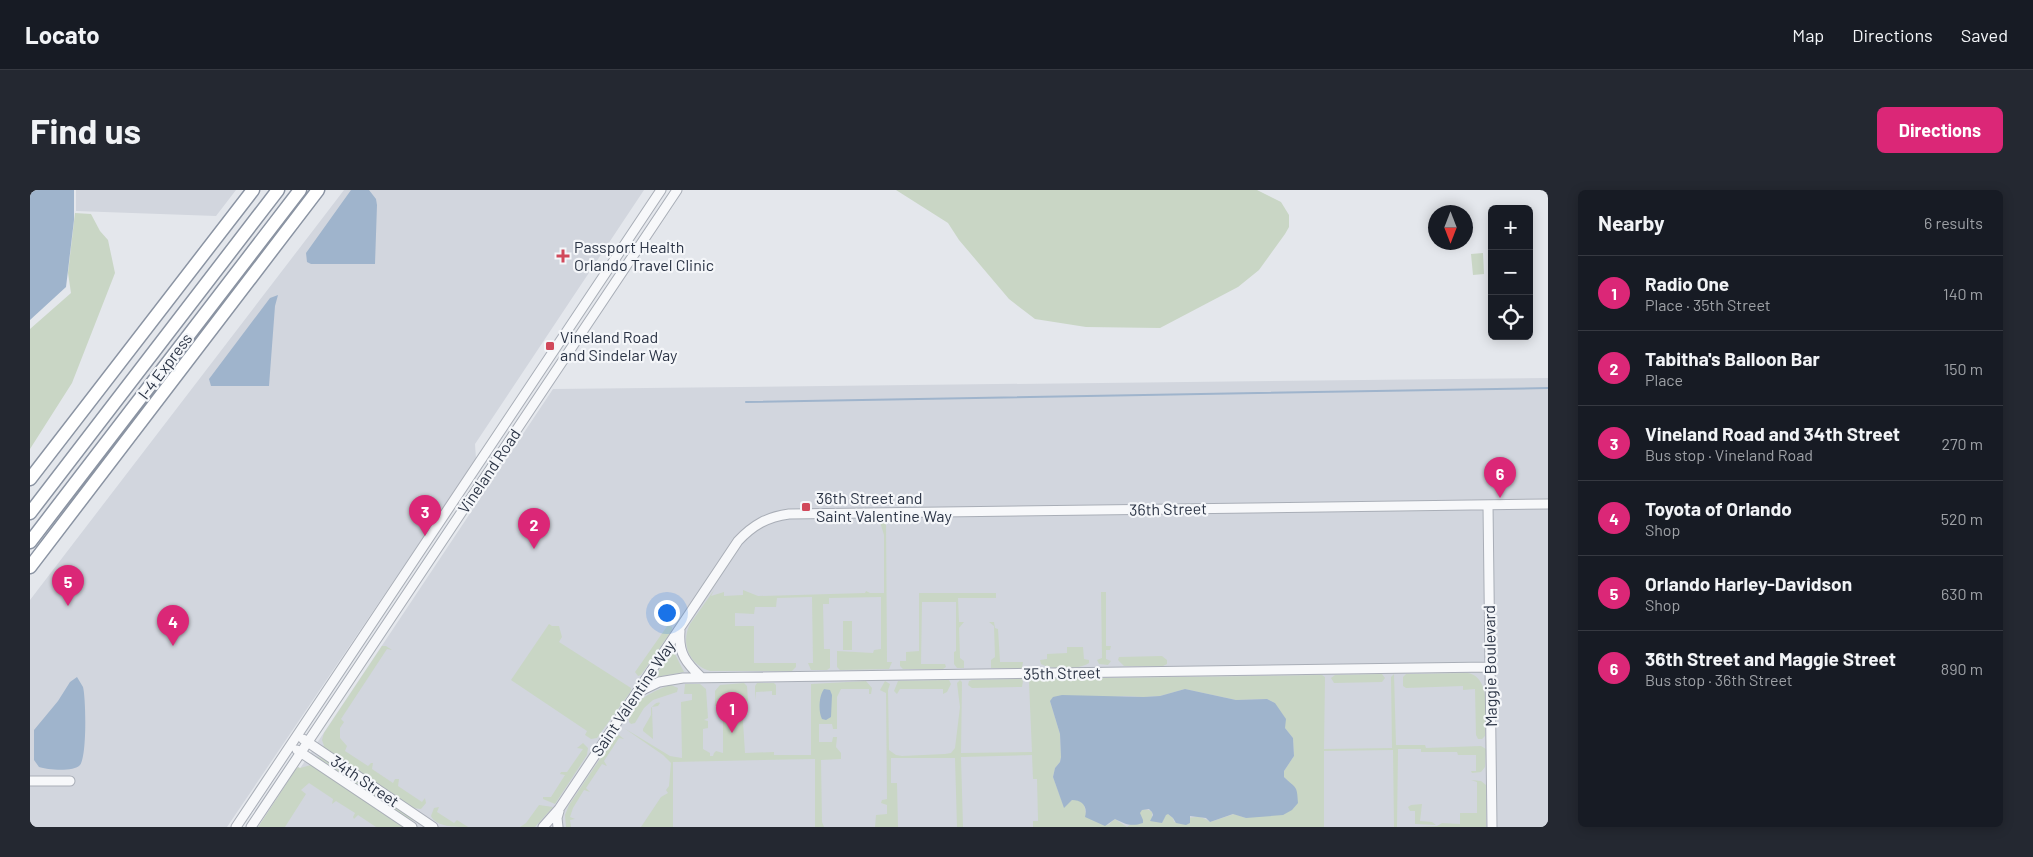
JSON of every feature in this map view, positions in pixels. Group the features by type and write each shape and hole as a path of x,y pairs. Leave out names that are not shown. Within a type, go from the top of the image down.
{"highway":[{"path":"30,479 253,190"},
{"name":"I-4 Express","path":"30,513 278,190"},
{"name":"I-4 Express","path":"30,542 300,190"},
{"path":"30,567 318,190"}],"street":[{"name":"Vineland Road","path":"236,827 660,190"},
{"name":"Vineland Road","path":"251,827 677,190"},
{"path":"606,272 617,280"},
{"path":"473,472 484,479"},
{"name":"36th Street","path":"789,514 1548,504"},
{"name":"Maggie Boulevard","path":"1488,505 1492,827"},
{"name":"Saint Valentine Way","path":"543,827 559,809 738,540 761,521 789,514"},
{"path":"412,564 423,571"},
{"path":"370,627 380,634"},
{"path":"680,628 680,651 689,666 702,678"},
{"name":"35th Street","path":"638,692 670,679 702,678 1490,667"},
{"name":"34th Street","path":"298,736 433,827"},
{"name":"34th Street","path":"291,745 412,827"},
{"path":"30,781 70,781"},
{"path":"558,827 559,809"}],"shaded area":[{"path":"76,190 236,190 216,216 76,211"},
{"path":"344,190 644,190 475,444 476,459 227,827 30,827 30,600"},
{"path":"1548,378 1548,827 261,827 553,389"}],"green space":[{"path":"896,190 1257,190 1281,202 1289,215 1289,227 1259,270 1238,287 1160,328 1086,327 1035,319 1009,299 959,240 948,223"},
{"path":"75,213 91,214 100,231 108,240 115,273 72,383 30,449 30,329 71,293 68,273"},
{"path":"1483,253 1484,274 1473,275 1471,254"},
{"path":"886,519 887,662 892,662 889,669 840,670 837,667 837,651 873,653 874,650 881,649 881,597 829,598 829,604 823,604 824,649 830,649 830,668 827,670 811,670 808,663 813,663 812,597 777,598 776,607 755,607 754,614 735,613 735,626 754,626 754,663 796,663 796,667 792,671 710,671 692,659 687,646 687,632 690,624 714,590 711,596 724,592 724,596 743,595 743,590 758,596 865,593 866,591 870,593 884,593 884,535 880,522"},
{"path":"1101,592 1106,592 1106,646 1111,646 1110,650 1106,650 1106,659 1111,661 1108,665 1099,664 1097,660 1102,658"},
{"path":"919,593 996,593 996,598 958,598 959,622 964,622 959,628 960,658 964,661 964,668 957,668 954,664 954,652 956,651 956,602 922,602 921,664 945,664 946,667 943,669 903,669 900,666 900,661 906,661 906,652 919,651"},
{"path":"843,621 852,621 852,650 843,650"},
{"path":"989,622 994,622 995,628 998,629 1000,662 1023,662 1022,668 991,668 991,660 995,657 994,626"},
{"path":"549,624 559,626 562,637 559,642 631,688 631,691 597,738 591,739 585,735 587,731 511,680"},
{"path":"668,625 672,627 672,630 641,675 638,676 635,672"},
{"path":"382,646 392,650 387,649 341,719 344,722 340,728 340,738 347,746 345,751 368,766 373,763 372,769 393,783 395,779 399,779 398,786 422,802 425,798 426,803 421,809 412,808 322,747 324,746 322,740 324,733"},
{"path":"1067,647 1083,647 1084,659 1089,660 1089,663 1079,667 1065,668 1041,664 1040,660 1047,659 1047,654 1067,653"},
{"path":"673,650 684,672 656,677 655,676"},
{"path":"1162,656 1167,660 1167,664 1163,666 1124,666 1118,660 1119,657"},
{"path":"1468,673 1476,676 1481,682 1486,699 1485,736 1482,739 1478,739 1476,735 1475,689 1463,690 1463,686 1406,688 1403,686 1403,677 1406,674"},
{"path":"1382,674 1385,678 1382,682 1334,683 1331,678 1335,675"},
{"path":"1394,674 1396,745 1425,745 1426,748 1481,746 1486,749 1485,767 1481,772 1472,773 1471,771 1476,771 1476,755 1458,755 1457,752 1421,752 1421,749 1398,749 1397,827 1394,827 1393,750 1324,751 1324,827 1127,827 1033,827 1033,821 1038,821 1038,819 1037,779 1033,779 1032,755 961,757 963,827 957,827 955,758 891,758 891,783 897,783 898,827 875,827 876,815 887,814 887,805 881,803 882,800 887,799 886,693 880,690 885,681 890,684 888,690 889,750 896,755 902,756 945,754 951,753 955,748 960,707 957,683 960,680 962,682 961,753 1032,752 1029,682 1031,679 1322,675 1325,677 1324,749 1392,748 1391,677","holes":["1185,689 1236,700 1267,699 1275,703 1285,728 1293,738 1294,756 1284,771 1284,777 1288,781 1246,818 1234,814 1210,822 1198,817 1174,822 1173,818 1166,814 1162,823 1152,819 1152,812 1143,810 1140,811 1140,817 1127,827 1115,819 1108,825 1086,814 1084,804 1078,800 1072,800 1064,807 1053,777 1061,757 1060,734 1050,701 1125,696 1160,696"]},
{"path":"1021,679 1023,681 1022,687 972,688 968,685 969,681 972,680"},
{"path":"949,680 951,684 947,692 943,694 943,689 900,689 897,694 894,691 898,681"},
{"path":"866,681 872,688 871,694 869,694 869,689 841,689 837,697 837,729 833,729 832,724 819,724 819,742 832,742 833,737 837,737 836,747 841,753 841,759 821,760 822,822 824,827 815,827 815,759 673,762 673,827 641,827 661,797 668,793 666,790 669,786 671,763 663,755 624,728 670,756 682,758 681,702 692,700 692,694 684,694 685,684 700,684 706,689 708,718 704,720 708,721 708,728 703,729 703,749 710,753 710,756 713,756 716,751 723,753 723,711 721,706 715,706 715,691 720,685 744,683 747,686 748,701 743,702 742,706 745,753 774,752 774,755 811,755 811,684"},
{"path":"757,683 774,683 776,685 776,695 772,695 772,691 756,692 755,700 755,686"},
{"path":"671,685 678,688 677,692 653,700 644,708 635,723 631,724 629,722 629,715 637,703 651,693"},
{"path":"660,703 658,706 652,707 654,705"},
{"path":"652,707 653,739 643,731 651,715"},
{"path":"619,735 624,739 619,738 604,761 607,766 602,764 586,788 590,792 584,790 570,817 575,819 570,820 571,827 566,827 565,815 569,805 614,738"},
{"path":"583,743 588,748 587,755 555,804 543,799 543,797 551,797 565,775 560,774 561,772 567,772 583,749 577,748"},
{"path":"316,756 324,759 411,817 414,821 405,817"},
{"path":"311,765 405,827 376,827 358,815 354,819 355,813 336,801 332,804 333,799 309,783 301,790 306,794 285,827 258,827 296,769"},
{"path":"1471,780 1481,781 1486,785 1486,827 1415,827 1437,826 1442,823 1460,824 1460,813 1477,813 1477,782"},
{"path":"1422,804 1420,821 1432,822 1436,825 1415,824 1415,811 1410,811 1408,807"},
{"path":"539,805 553,807 535,827 520,827 526,823"},
{"path":"439,807 437,812 454,823 457,820 468,827 447,826 433,820 431,816 434,808"}],"water":[{"path":"30,190 74,190 74,220 66,287 30,320"},
{"path":"351,190 369,190 376,199 375,264 311,264 307,262 306,253"},
{"path":"278,295 275,306 269,386 211,386 209,379 270,298"},
{"path":"77,677 83,687 85,703 85,740 80,765 67,770 39,767 34,760 34,730 58,701 70,682"},
{"path":"824,689 830,690 832,695 831,717 826,720 822,719 820,708 820,699"},
{"path":"1185,689 1236,700 1267,699 1275,703 1286,719 1285,728 1293,738 1294,756 1284,771 1284,777 1295,787 1297,793 1298,803 1292,810 1283,815 1246,818 1233,814 1210,822 1206,818 1190,816 1190,823 1186,825 1176,823 1168,814 1162,823 1150,821 1153,815 1149,809 1142,810 1140,813 1143,823 1128,824 1115,819 1105,826 1085,817 1085,807 1079,801 1072,800 1064,808 1053,777 1061,757 1060,734 1050,701 1053,697 1062,695 1144,697 1160,696"}],"waterway":[{"path":"746,402 1548,388"}],"place":[{"name":"Passport Health Orlando Travel Clinic","path":"563,256"},
{"name":"Vineland Road and Sindelar Way","path":"550,346"},
{"name":"36th Street and Maggie Street","path":"1500,498"},
{"name":"36th Street and Saint Valentine Way","path":"806,507"},
{"name":"Vineland Road and 34th Street","path":"425,536"},
{"name":"Tabitha's Balloon Bar","path":"534,549"},
{"name":"Orlando Harley-Davidson","path":"68,606"},
{"name":"Toyota of Orlando","path":"173,646"},
{"name":"Radio One","path":"732,733"}]}
